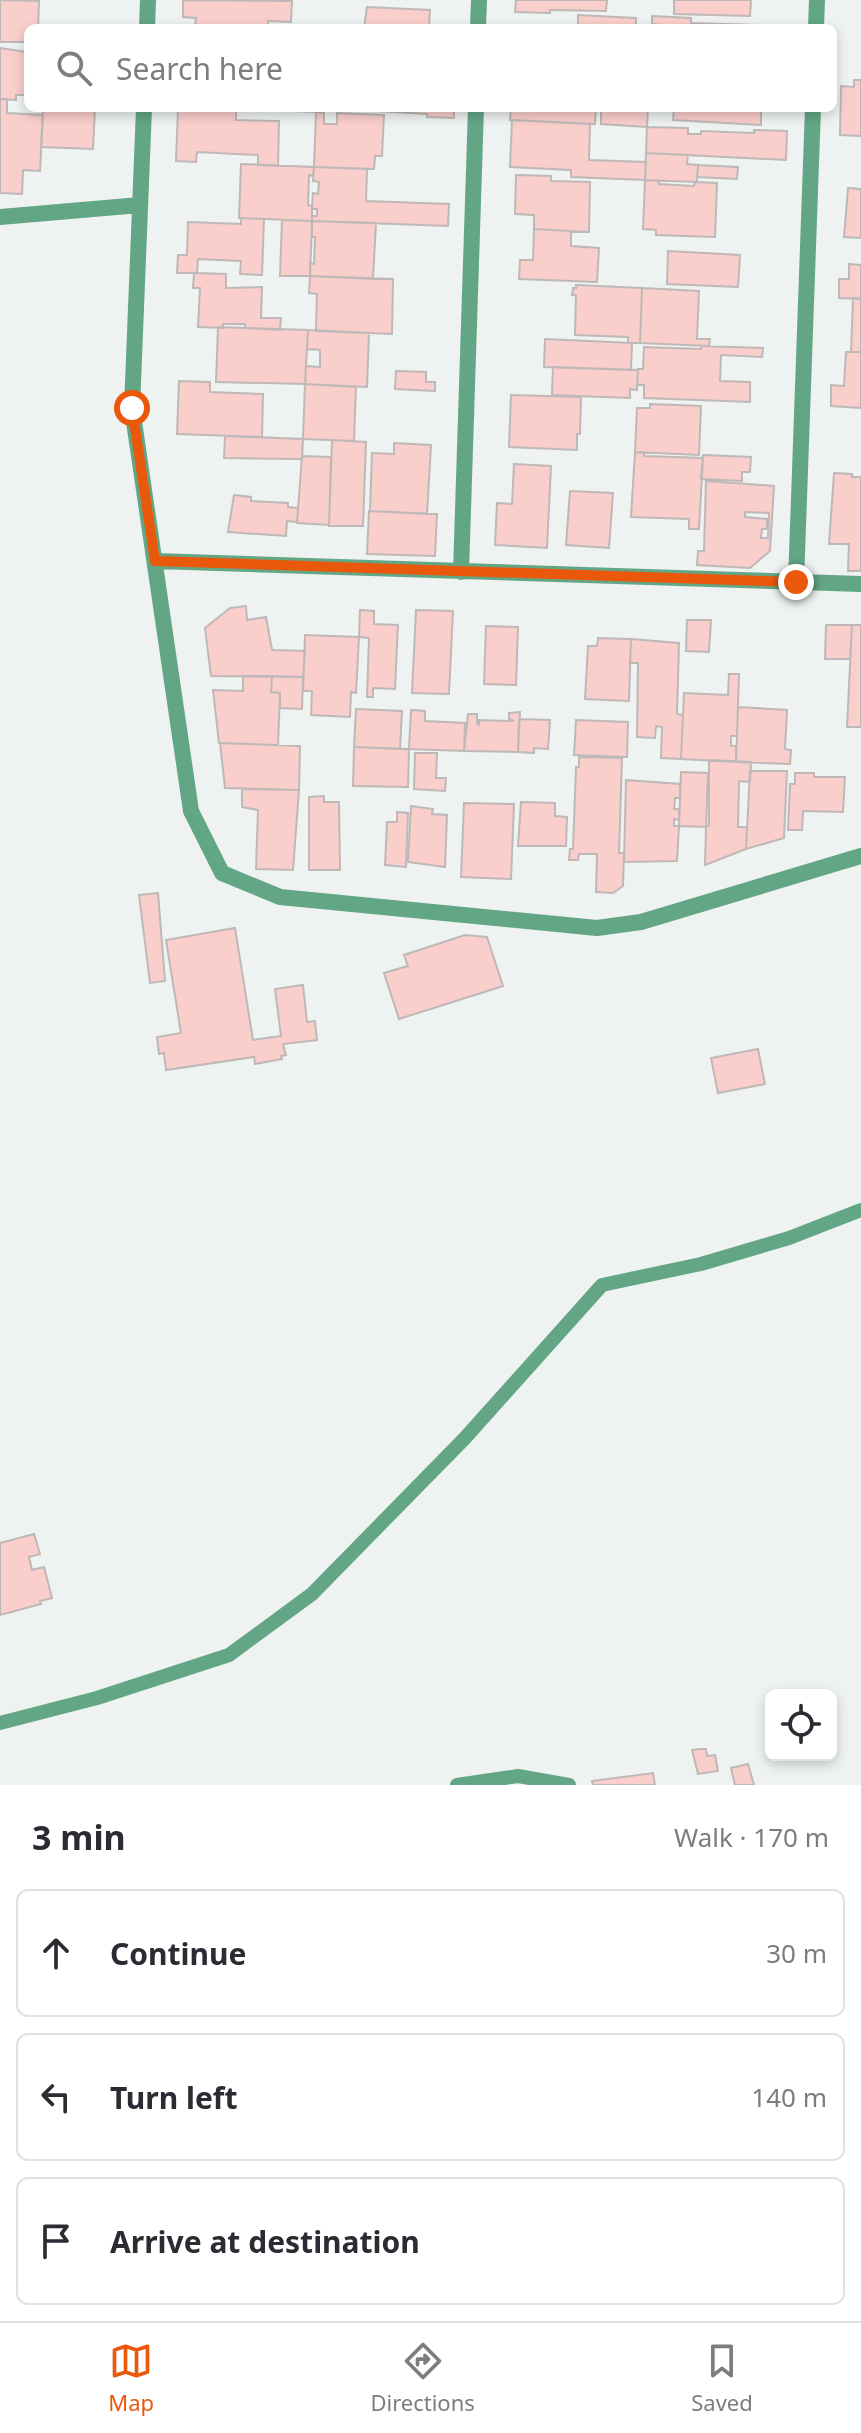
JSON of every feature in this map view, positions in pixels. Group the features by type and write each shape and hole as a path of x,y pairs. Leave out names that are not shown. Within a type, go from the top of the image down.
{"street":[{"path":"147,24 148,0"},
{"path":"478,24 479,0"},
{"path":"816,24 817,0"},
{"path":"144,112 132,408 191,811 222,873 280,897 597,928 641,922 861,856"},
{"path":"461,572 476,112"},
{"path":"796,582 813,112"},
{"path":"0,217 140,205"},
{"path":"155,561 861,584"}],"lane":[{"path":"0,1723 97,1698 229,1655 312,1594 465,1438 602,1285 716,1259 789,1238 861,1210"},
{"path":"457,1785 518,1776 569,1785"}],"building":[{"path":"0,0 39,1 38,24 24,24 24,42 0,42"},
{"path":"183,0 292,1 291,22 195,24 196,18 183,17"},
{"path":"516,0 607,0 606,11 550,10 550,13 515,12"},
{"path":"674,0 751,0 750,16 674,14"},
{"path":"367,7 430,10 429,24 365,24"},
{"path":"578,15 636,18 636,24 578,24"},
{"path":"652,16 691,18 691,23 724,24 652,24"},
{"path":"0,48 24,51 24,95 16,95 16,100 0,99"},
{"path":"854,80 861,80 861,136 840,135 841,86 854,87"},
{"path":"0,99 7,99 7,113 43,115 40,171 23,170 22,194 0,193"},
{"path":"43,112 95,112 93,149 41,147"},
{"path":"178,112 236,112 236,120 279,121 278,166 258,165 258,155 197,152 196,162 176,161"},
{"path":"316,112 324,113 324,124 337,124 337,113 384,115 382,156 375,156 374,169 314,167"},
{"path":"393,112 454,112 454,118 427,117 427,114"},
{"path":"511,112 596,112 595,124 510,120"},
{"path":"601,112 648,112 647,127 601,124"},
{"path":"674,112 761,112 761,125 673,120"},
{"path":"512,120 590,124 589,160 646,162 645,180 571,177 571,170 510,167"},
{"path":"647,127 688,128 688,134 701,134 701,131 787,131 786,160 646,153"},
{"path":"646,153 688,155 687,164 698,165 697,182 645,180"},
{"path":"241,164 314,167 313,176 309,175 308,205 312,206 312,221 239,218"},
{"path":"698,165 738,167 737,179 697,177"},
{"path":"314,167 367,169 366,201 449,204 448,226 312,221 312,216 317,216 317,209 312,209 313,193 318,194 319,182 313,181"},
{"path":"516,175 551,176 551,181 590,182 589,232 534,229 534,215 515,214"},
{"path":"645,180 694,186 695,182 717,183 715,237 656,235 656,230 643,229"},
{"path":"848,188 861,189 861,238 844,237"},
{"path":"241,218 264,219 262,275 240,274 241,261 198,259 197,273 177,273 178,255 187,255 188,222 241,224"},
{"path":"282,220 312,221 310,276 280,276"},
{"path":"312,221 376,223 373,279 310,276 310,263 314,264 315,237 312,237"},
{"path":"534,229 571,231 571,246 599,248 597,282 519,279 520,260 533,260"},
{"path":"668,251 740,255 738,287 667,284"},
{"path":"849,264 861,265 861,299 839,298 839,279 849,279"},
{"path":"194,273 226,274 226,288 262,287 261,318 281,318 280,330 245,328 245,324 223,324 223,328 198,327 200,288 193,288"},
{"path":"310,276 393,279 392,334 316,331 317,294 309,293"},
{"path":"576,285 642,288 640,343 628,343 628,337 575,335 576,295 572,295"},
{"path":"642,288 699,291 697,339 710,339 709,346 640,343"},
{"path":"853,298 861,299 861,352 851,352"},
{"path":"218,327 308,330 305,384 216,382"},
{"path":"308,330 369,333 367,387 305,384 306,366 320,367 320,350 307,349"},
{"path":"545,339 632,343 631,370 544,367"},
{"path":"701,346 763,348 762,357 721,355 720,381 750,382 750,402 644,398 644,385 637,385 638,369 643,369 644,347 701,349"},
{"path":"846,352 861,352 861,408 831,406 831,385 844,386"},
{"path":"553,367 638,370 637,390 630,389 630,398 552,395"},
{"path":"396,371 426,372 426,382 435,382 435,391 395,389"},
{"path":"179,381 210,382 210,392 263,394 262,437 177,434"},
{"path":"305,384 356,387 354,441 303,439"},
{"path":"511,395 581,397 577,450 509,447"},
{"path":"650,404 701,406 699,455 635,452 637,408 650,408"},
{"path":"225,436 303,439 302,459 224,458"},
{"path":"332,440 366,442 363,526 329,526"},
{"path":"394,443 431,445 427,514 370,511 372,453 394,454"},
{"path":"635,452 644,453 644,456 703,458 699,529 689,529 689,519 631,517"},
{"path":"703,455 751,457 750,472 742,472 742,481 701,479"},
{"path":"302,456 331,457 329,525 297,523"},
{"path":"514,464 551,466 547,548 495,545 497,503 512,504"},
{"path":"834,473 861,477 861,571 848,571 849,544 829,544"},
{"path":"706,481 774,486 770,551 750,568 697,565 698,551 704,551","holes":["745,512 769,513 768,538 761,538 762,529 767,529 767,519 745,517"]},
{"path":"570,491 613,493 609,548 566,545"},
{"path":"234,495 251,497 251,501 288,503 288,507 298,508 297,522 287,521 286,536 228,532"},
{"path":"369,511 437,514 435,556 367,554"},
{"path":"246,606 247,620 266,617 272,650 305,651 303,677 211,676 205,628 230,608"},
{"path":"360,610 374,611 374,624 398,625 395,689 373,688 373,697 367,697 369,638 359,637"},
{"path":"416,610 453,611 449,694 412,693"},
{"path":"687,620 711,620 709,652 686,651"},
{"path":"826,625 852,625 850,659 825,659"},
{"path":"852,625 861,625 861,727 847,727"},
{"path":"486,626 518,627 516,685 484,684"},
{"path":"305,635 359,637 356,693 351,692 350,717 311,715 312,691 303,691"},
{"path":"598,638 631,639 629,701 585,699 588,646 597,646"},
{"path":"631,639 679,643 677,714 683,715 681,759 661,758 662,727 656,726 655,738 637,737 638,663 630,663"},
{"path":"729,674 739,674 737,736 731,736 731,746 736,746 736,762 681,759 684,693 728,695"},
{"path":"243,676 272,676 271,692 280,693 278,745 219,743 213,690 243,691"},
{"path":"272,676 303,677 302,709 280,708 280,693 271,692"},
{"path":"738,707 787,710 785,749 791,750 790,764 736,762"},
{"path":"356,709 402,711 400,749 354,747"},
{"path":"411,710 425,711 425,721 465,723 464,751 409,749"},
{"path":"520,712 518,752 464,751 468,714 477,714 479,725 479,720 514,721 509,719 509,713"},
{"path":"519,719 550,720 548,749 534,748 534,753 518,752"},
{"path":"576,720 628,722 627,757 574,755"},
{"path":"220,743 300,746 299,790 225,788"},
{"path":"354,747 409,749 408,787 353,786"},
{"path":"415,753 437,753 436,778 446,778 445,791 414,789"},
{"path":"579,757 622,758 619,853 624,853 623,886 613,893 596,892 597,854 579,854 578,860 569,860 570,849 573,849"},
{"path":"709,760 751,762 750,782 739,781 738,827 747,827 746,849 705,865 706,827 709,825"},
{"path":"750,771 787,771 784,838 746,849"},
{"path":"681,772 708,773 706,827 679,826"},
{"path":"795,773 814,773 814,777 845,777 843,812 803,811 802,830 788,830 790,784 795,784"},
{"path":"626,780 680,784 680,798 675,798 674,809 679,809 679,820 674,819 674,826 679,826 677,861 624,862"},
{"path":"242,789 299,790 293,870 256,869 258,810 242,807"},
{"path":"324,796 324,802 339,802 340,870 309,870 309,797"},
{"path":"521,802 555,803 555,816 567,817 566,846 518,846"},
{"path":"464,803 514,804 511,879 461,877"},
{"path":"411,806 433,809 432,814 447,815 445,867 408,862"},
{"path":"397,812 408,813 406,867 385,865 387,822 397,822"},
{"path":"158,893 165,981 150,983 139,895"},
{"path":"235,928 253,1040 281,1036 275,989 303,985 307,1022 315,1021 317,1040 283,1044 286,1055 281,1056 282,1059 255,1064 254,1057 166,1070 164,1053 159,1054 157,1037 181,1033 166,940"},
{"path":"465,935 487,937 503,986 399,1019 384,973 408,966 404,955"},
{"path":"758,1049 765,1084 718,1093 711,1058"},
{"path":"34,1534 40,1554 29,1557 32,1570 44,1567 52,1598 0,1615 0,1543"},
{"path":"706,1749 707,1756 715,1755 718,1771 698,1774 692,1750"},
{"path":"748,1764 754,1785 735,1785 731,1768"},
{"path":"653,1773 655,1785 593,1785 592,1781"}],"route":[{"path":"132,408 155,561 796,582"}]}
